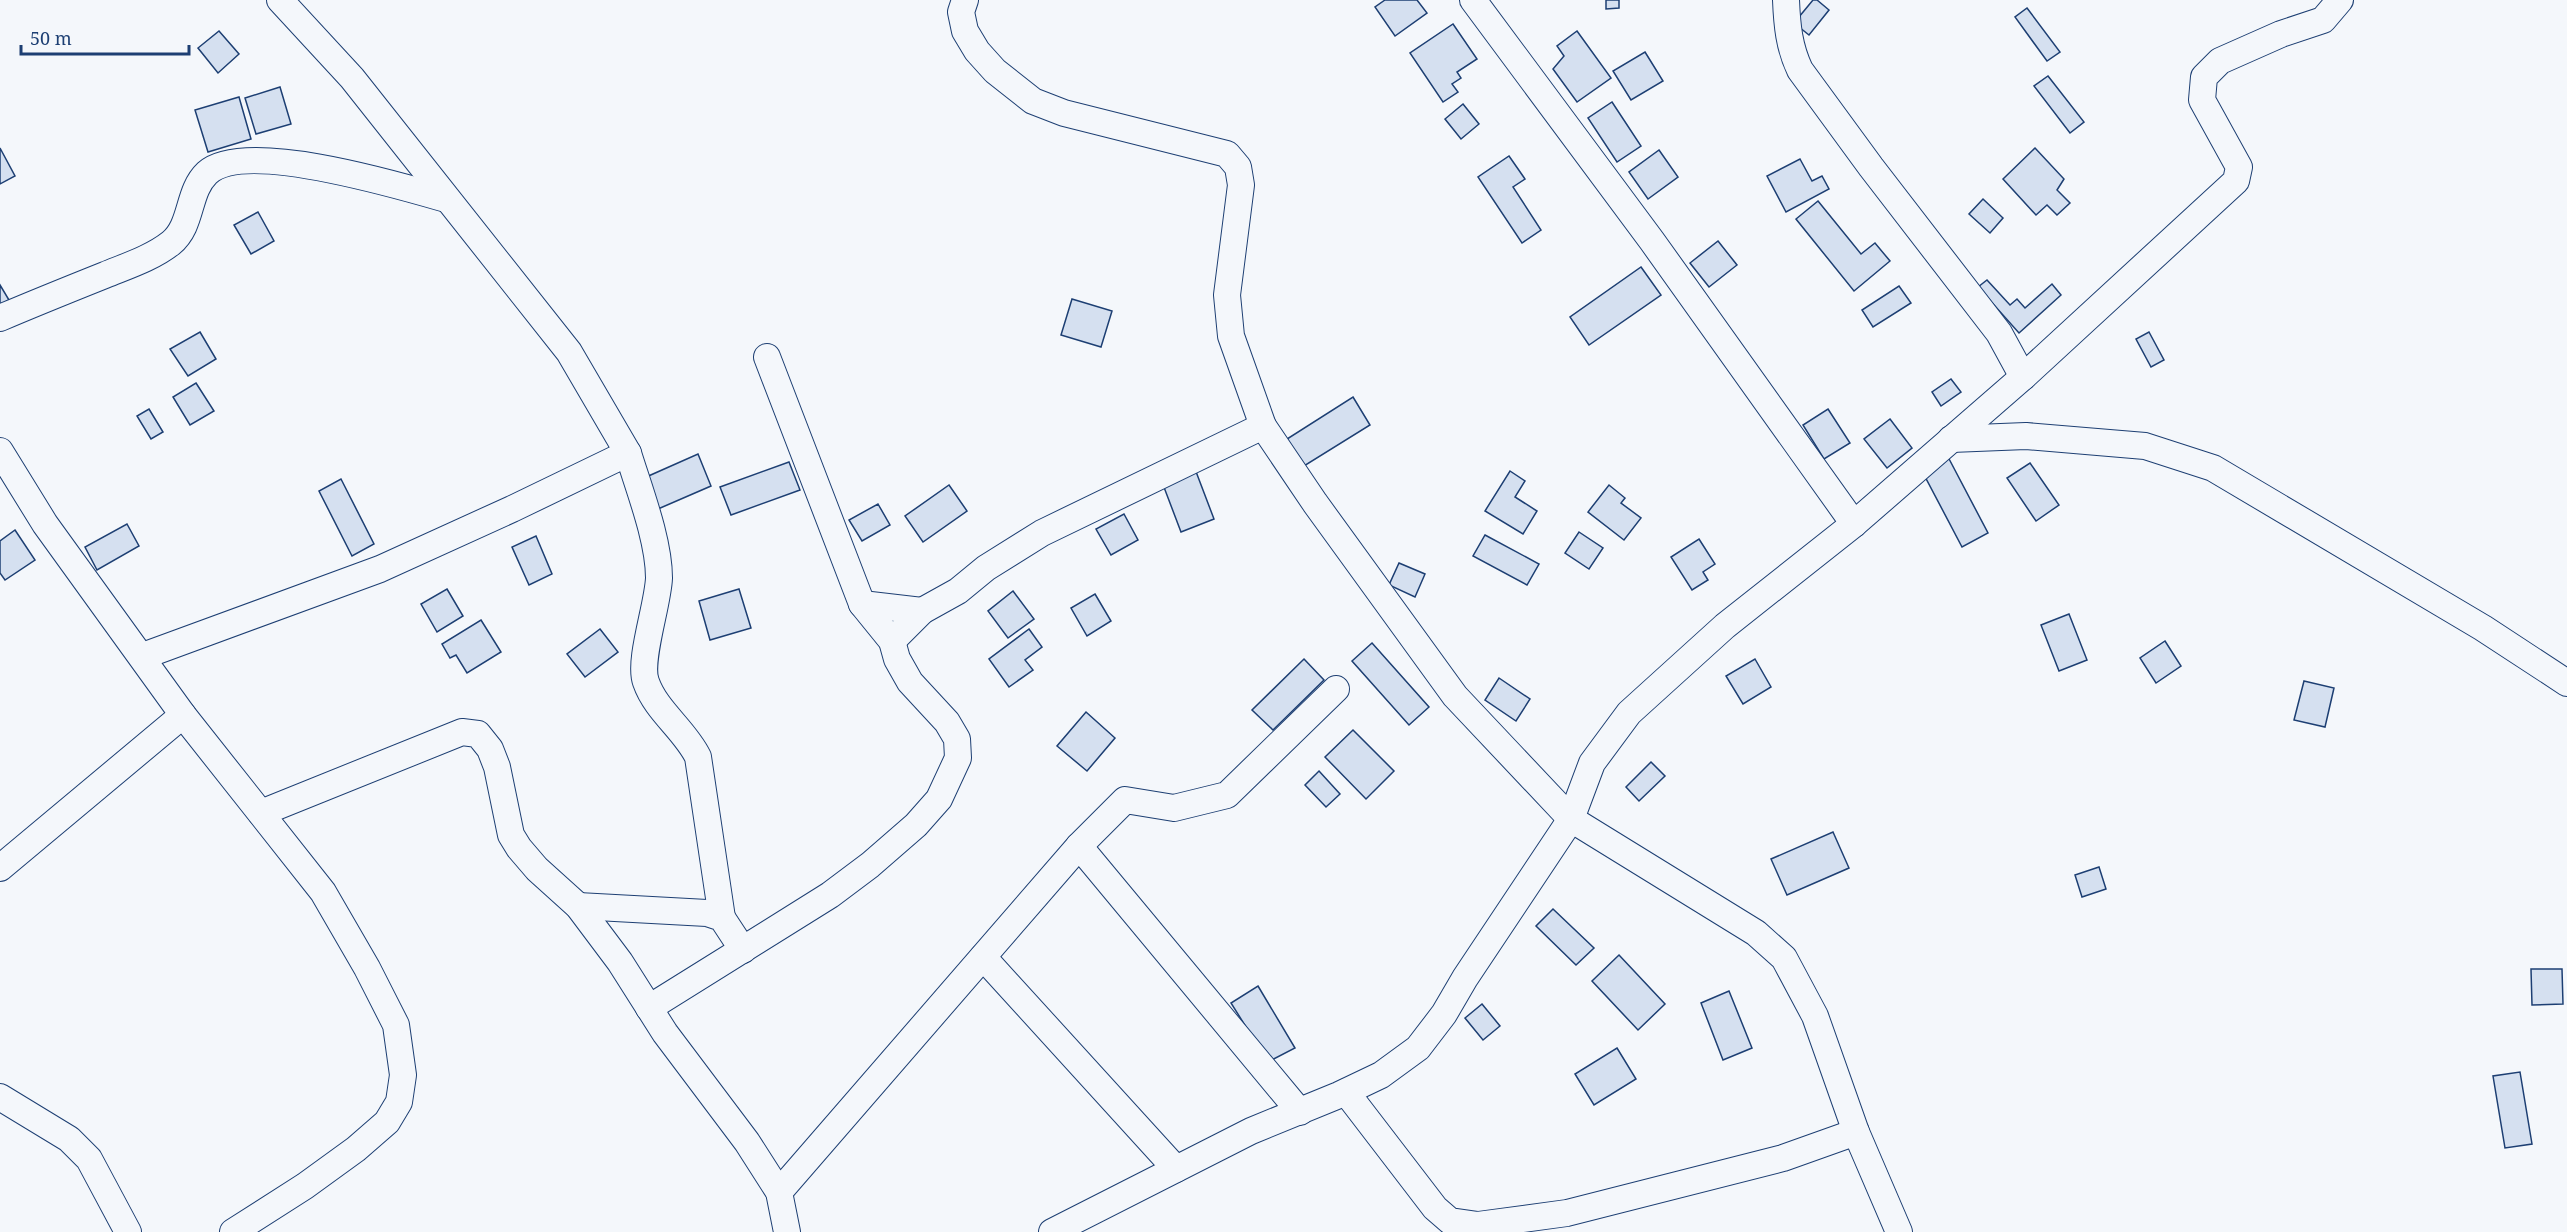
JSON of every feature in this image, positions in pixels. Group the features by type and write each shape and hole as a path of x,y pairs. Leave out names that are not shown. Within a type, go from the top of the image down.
{"street":[{"path":"280,0 345,69 569,352 628,453 642,498 659,575 657,600 645,659 645,680 652,694 692,744 698,757 723,918 743,950"},
{"path":"1473,0 1652,241 1854,524"},
{"path":"1786,0 1787,28 1793,54 1800,70 1871,167 1999,333 2023,377"},
{"path":"1052,1232 1251,1131 1300,1112 1381,1075 1418,1048 1444,1014 1465,978 1571,819 1592,763 1629,713 1725,626 1854,524 2023,377 2236,181 2239,167 2202,100 2204,77 2220,61 2281,34 2323,20 2340,3 2340,0"},
{"path":"959,4 964,31 977,51 995,71 1033,101 1064,113 1227,154 1238,167 1241,185 1227,295 1231,336 1263,426 1315,503 1455,696 1571,819 1756,933 1784,958 1815,1016 1856,1132 1899,1232"},
{"path":"0,318 144,259 171,244 182,232 196,184 210,170 231,163 255,160 326,170 378,180 446,199"},
{"path":"649,1008 830,895 870,865 916,825 939,799 951,778 958,758 957,739 947,722 910,682 897,659 892,641 862,604 767,357"},
{"path":"892,641 922,611 958,591 986,568 1041,533 1263,426"},
{"path":"1952,439 2026,436 2145,446 2213,468 2483,628 2567,683"},
{"path":"0,451 45,524 143,656 183,715 323,892 367,968 396,1025 403,1074 399,1102 387,1122 356,1149 314,1180 233,1232"},
{"path":"143,656 380,569 628,453"},
{"path":"862,604 922,611"},
{"path":"779,1192 1079,846 1125,800 1174,808 1227,795 1336,689"},
{"path":"0,868 183,715"},
{"path":"261,813 462,732 478,735 490,749 497,766 511,835 537,869 578,906 620,962 665,1033 747,1142 779,1192 787,1232"},
{"path":"1079,846 1300,1112"},
{"path":"578,906 686,911 723,918"},
{"path":"983,957 1176,1169"},
{"path":"1346,1092 1435,1208 1450,1221 1478,1225 1567,1213 1783,1158 1856,1132"},
{"path":"0,1097 69,1139 89,1159 128,1232"}],"building":[{"path":"1385,0 1417,0 1427,13 1395,36 1375,7"},
{"path":"1606,0 1619,0 1619,8 1606,9"},
{"path":"1813,0 1817,0 1829,10 1809,35 1794,23"},
{"path":"2027,8 2060,52 2047,61 2015,17"},
{"path":"1453,24 1477,59 1457,72 1461,78 1452,84 1458,92 1443,102 1410,53"},
{"path":"219,31 239,54 218,73 198,48"},
{"path":"1577,31 1611,78 1577,102 1553,69 1564,56 1557,46"},
{"path":"1645,52 1663,81 1631,100 1613,71"},
{"path":"2048,76 2084,122 2070,133 2034,86"},
{"path":"280,87 291,124 256,134 245,98"},
{"path":"239,97 251,139 208,152 195,110"},
{"path":"1612,102 1641,146 1617,162 1588,118"},
{"path":"1463,104 1479,124 1461,139 1445,119"},
{"path":"0,148 15,176 0,184"},
{"path":"2035,148 2064,179 2057,190 2070,203 2057,215 2047,205 2036,215 2003,179"},
{"path":"1659,150 1678,177 1648,199 1629,172"},
{"path":"1509,156 1525,179 1513,187 1541,230 1522,243 1478,177"},
{"path":"1800,159 1812,181 1822,176 1829,189 1786,212 1767,176"},
{"path":"1983,199 2003,218 1990,233 1969,214"},
{"path":"1818,201 1861,254 1875,243 1890,261 1854,291 1796,219"},
{"path":"258,212 274,241 251,254 234,225"},
{"path":"1718,241 1737,265 1709,287 1690,263"},
{"path":"1641,267 1661,295 1589,345 1570,317"},
{"path":"1987,280 2010,305 2017,299 2025,308 2052,284 2061,295 2019,333 1978,287"},
{"path":"0,285 9,300 0,305"},
{"path":"1899,286 1911,303 1873,327 1862,310"},
{"path":"1072,299 1112,311 1101,347 1061,335"},
{"path":"200,332 216,359 188,376 170,349"},
{"path":"2149,332 2164,360 2151,367 2136,339"},
{"path":"1951,379 1961,392 1941,406 1932,392"},
{"path":"196,383 214,411 190,425 173,397"},
{"path":"1353,397 1370,425 1304,466 1287,439"},
{"path":"149,409 163,432 151,439 137,416"},
{"path":"1828,409 1850,443 1824,459 1803,425"},
{"path":"1890,419 1912,448 1887,468 1864,439"},
{"path":"698,454 711,486 658,509 644,478"},
{"path":"1947,455 1988,533 1962,547 1921,469"},
{"path":"789,462 800,490 731,515 720,487"},
{"path":"2030,463 2059,505 2036,521 2007,478"},
{"path":"1195,469 1214,519 1181,532 1162,482"},
{"path":"1510,471 1525,481 1515,497 1537,511 1523,534 1485,511"},
{"path":"341,479 374,544 352,556 319,491"},
{"path":"949,485 967,511 923,542 905,516"},
{"path":"1609,485 1625,498 1621,503 1641,518 1624,540 1588,512"},
{"path":"878,504 890,525 862,541 849,520"},
{"path":"1124,514 1138,540 1111,555 1096,529"},
{"path":"127,524 139,546 97,570 85,547"},
{"path":"15,530 35,560 5,580 0,573 0,541"},
{"path":"1579,532 1603,548 1589,569 1565,553"},
{"path":"1485,535 1539,564 1527,585 1473,556"},
{"path":"536,536 552,574 529,585 512,547"},
{"path":"1699,539 1715,564 1703,572 1708,580 1692,590 1671,557"},
{"path":"1399,563 1425,574 1415,597 1389,585"},
{"path":"447,589 463,616 437,632 421,604"},
{"path":"739,589 751,628 710,640 699,601"},
{"path":"1013,591 1034,619 1008,638 988,611"},
{"path":"1095,594 1111,621 1087,636 1071,608"},
{"path":"2069,614 2087,660 2059,671 2041,625"},
{"path":"481,620 501,652 467,673 456,655 450,658 442,644"},
{"path":"600,629 618,652 585,677 567,654"},
{"path":"1029,629 1042,647 1025,660 1033,670 1009,687 989,659"},
{"path":"2165,641 2181,666 2156,683 2140,658"},
{"path":"1372,643 1429,707 1409,725 1352,661"},
{"path":"1304,659 1324,680 1273,730 1252,710"},
{"path":"1755,659 1771,687 1743,704 1726,676"},
{"path":"1499,678 1530,699 1516,721 1485,700"},
{"path":"2304,681 2334,688 2325,727 2294,720"},
{"path":"1086,712 1115,738 1087,771 1057,746"},
{"path":"1353,730 1394,771 1366,799 1325,757"},
{"path":"1651,762 1665,776 1639,801 1626,787"},
{"path":"1319,771 1340,794 1326,807 1305,785"},
{"path":"1833,832 1849,868 1787,895 1771,859"},
{"path":"2099,867 2106,889 2082,897 2075,875"},
{"path":"1553,909 1594,948 1576,965 1536,926"},
{"path":"1619,955 1665,1004 1638,1030 1592,981"},
{"path":"2531,969 2562,969 2563,1004 2532,1005"},
{"path":"1258,986 1295,1048 1268,1062 1231,1003"},
{"path":"1729,991 1752,1048 1723,1060 1701,1003"},
{"path":"1482,1004 1500,1026 1483,1040 1465,1018"},
{"path":"1617,1048 1636,1079 1594,1105 1575,1074"},
{"path":"2520,1072 2532,1144 2505,1148 2493,1076"}]}
